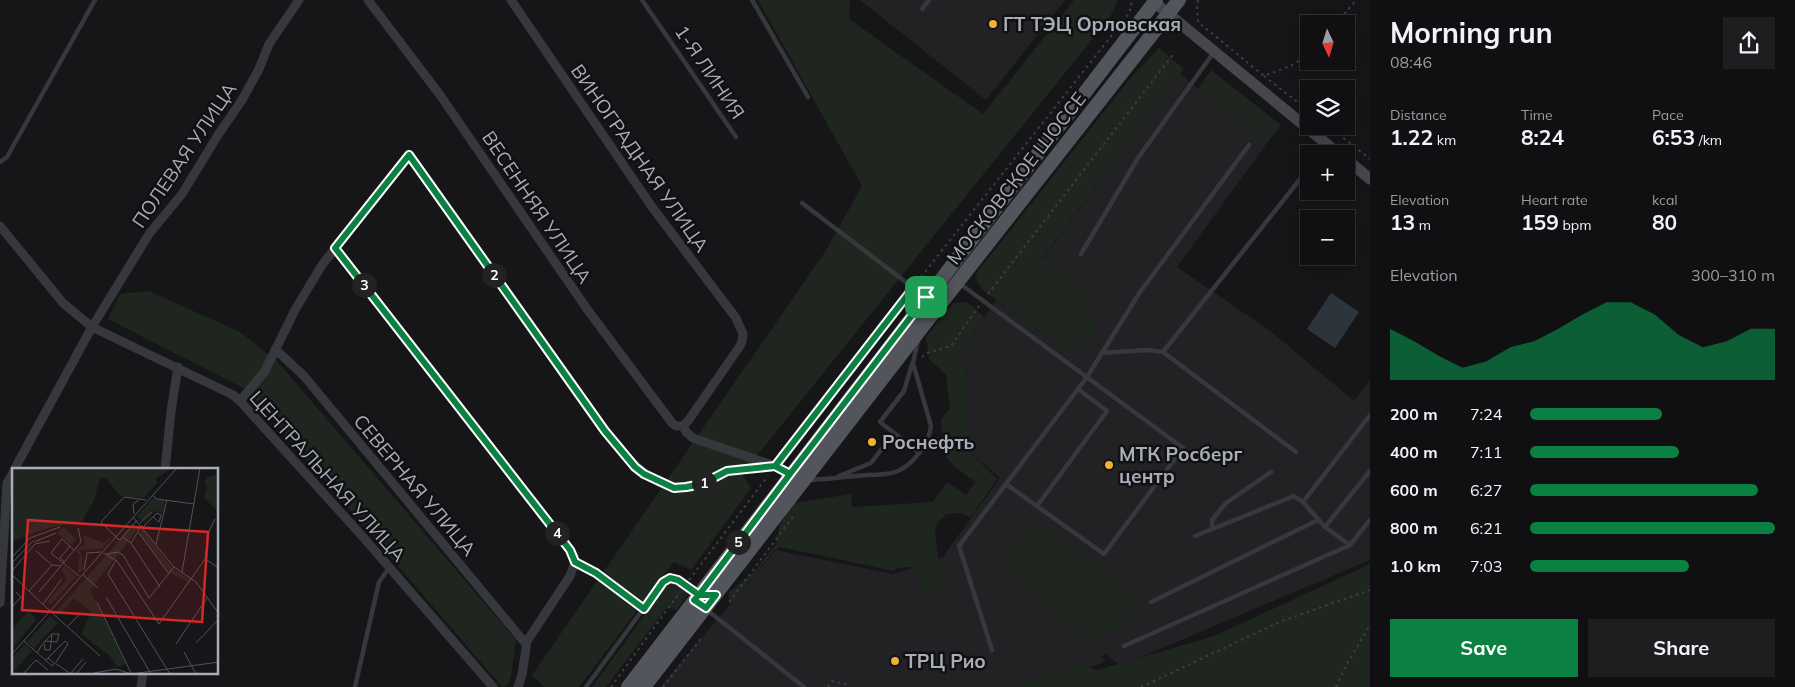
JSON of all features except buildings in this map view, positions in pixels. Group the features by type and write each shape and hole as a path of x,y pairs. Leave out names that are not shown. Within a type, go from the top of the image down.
{"main road":[{"name":"МОСКОВСКОЕ ШОССЕ","path":"628,687 700,601 716,595 920,330 1180,0"},
{"name":"МОСКОВСКОЕ ШОССЕ","path":"644,687 700,601 790,474 1154,1"},
{"path":"1154,1 1328,144"},
{"path":"1355,166 1370,179"}],"street":[{"name":"ПОЛЕВАЯ УЛИЦА","path":"15,468 92,327 149,234 182,194 242,100 259,69 269,44 299,0"},
{"name":"ВЕСЕННЯЯ УЛИЦА","path":"368,0 440,95 587,309 672,423 676,426 683,426 686,432 693,438 775,466 790,474"},
{"name":"ВИНОГРАДНАЯ УЛИЦА","path":"511,0 652,207 736,318 743,334 740,346 683,426"},
{"path":"240,400 265,371 309,284 335,248 409,155 605,431 635,467 658,482 674,488 680,488 702,484 727,471 775,466"},
{"name":"ЦЕНТРАЛЬНАЯ УЛИЦА","path":"0,226 63,303 92,327 178,367 240,400 363,537 493,687"},
{"path":"335,248 570,550 575,562 570,576 527,642 522,675 518,687"},
{"name":"СЕВЕРНАЯ УЛИЦА","path":"275,349 304,376 527,642"},
{"path":"165,468 178,367"},
{"name":"ПОЛЕВАЯ УЛИЦА","path":"3,481 12,472"},
{"path":"0,603 3,481"},
{"path":"141,687 143,674"}],"lane":[{"path":"0,162 6,157 95,0"},
{"name":"1-Я ЛИНИЯ","path":"642,0 736,137"},
{"path":"752,0 808,97"},
{"path":"922,9 929,0"},
{"path":"1081,254 1138,158 1215,51"},
{"path":"992,650 959,546 1078,389 1140,292 1249,145"},
{"path":"1163,352 1300,179"},
{"path":"802,203 926,297"},
{"path":"958,282 1183,448 1104,554 1006,484"},
{"path":"918,452 880,422 904,391 913,363 920,330"},
{"path":"1101,354 1147,350 1163,352 1296,452"},
{"path":"805,480 897,471 909,464 930,434 931,426 913,363"},
{"path":"1037,506 1107,411 1078,389"},
{"path":"1303,502 1370,415"},
{"path":"834,478 871,463 894,434"},
{"path":"1325,527 1370,470"},
{"path":"1212,529 1212,520 1226,503 1271,472"},
{"path":"1195,536 1294,496 1303,502 1325,527 1350,545"},
{"path":"1151,602 1318,520"},
{"path":"1124,646 1350,545 1370,520"},
{"path":"575,562 596,573 644,609"},
{"path":"355,687 379,582 389,568"},
{"path":"586,687 663,582 670,578 678,580 685,585 700,601 804,687"}],"path":[{"path":"612,687 685,585 775,466 1126,16 1132,6 1130,0"},
{"path":"1198,0 1198,22 1300,104"},
{"path":"1344,15 1356,0"},
{"path":"913,363 927,353 951,346 983,301 1175,52"},
{"path":"1264,76 1295,64 1300,59"},
{"path":"1339,135 1370,159"},
{"path":"730,602 798,510"},
{"path":"1141,687 1282,621 1370,590"},
{"path":"1336,687 1370,625"},
{"path":"663,687 703,636"},
{"path":"828,687 832,681 849,687"}],"shaded area":[{"path":"758,0 850,0 849,19 983,114 1074,0 1118,0 1110,17 742,474 751,488 691,570 674,562 579,687 544,687 532,675 825,252 862,186"},
{"path":"860,0 1065,0 986,100"},
{"path":"1159,48 1184,69 1042,258 1086,294 1096,330 1069,353 984,291 975,275 1133,75"},
{"path":"1211,70 1281,125 1267,143 1198,89"},
{"path":"1180,74 1267,143 1177,267 1269,330 1354,401 1370,380 1370,560 1120,666 1105,653 1102,657 1105,662 1032,687 660,687 776,550 894,574 942,558 1000,478 969,451 970,385 962,350 996,300 1069,353 1086,294 1042,259"},
{"path":"149,291 240,332 277,361 516,640 511,677 507,686 502,687 247,390 108,319 120,294"},
{"path":"1331,293 1359,312 1335,348 1307,329"},
{"path":"967,302 984,317 962,350 970,385 969,451 997,479 971,517 961,513 946,514 937,523 935,533 943,596 919,592 914,567 896,568 894,571 780,547 775,550 731,604 729,592 754,572 776,544 779,526 794,503 851,494 852,507 933,502 947,482 966,495 976,482 956,468 944,455 941,420 950,408 946,375 929,359 926,337 953,303"},
{"path":"1034,518 1142,598 1118,633 1099,627 1094,649 1075,630 1000,566"},
{"path":"1370,564 1370,687 1009,687 1080,664 1097,670 1214,636"},
{"path":"671,583 680,585 689,593 676,611 668,606 606,687 592,687 665,587"}],"place":[{"name":"ГТ ТЭЦ Орловская","path":"993,24"},
{"name":"Роснефть","path":"872,442"},
{"name":"МТК Росберг центр","path":"1109,465"},
{"name":"ТРЦ Рио","path":"895,661"}],"route":[{"path":"926,297 790,474 775,466 727,471 702,484 674,488 658,482 635,467 605,431 409,155 335,248 526,492 574,555 575,562 596,573 644,609 663,582 670,578 678,580 699,595 694,600 706,608 716,595 699,595 790,474 775,466 913,288 926,297"}]}
